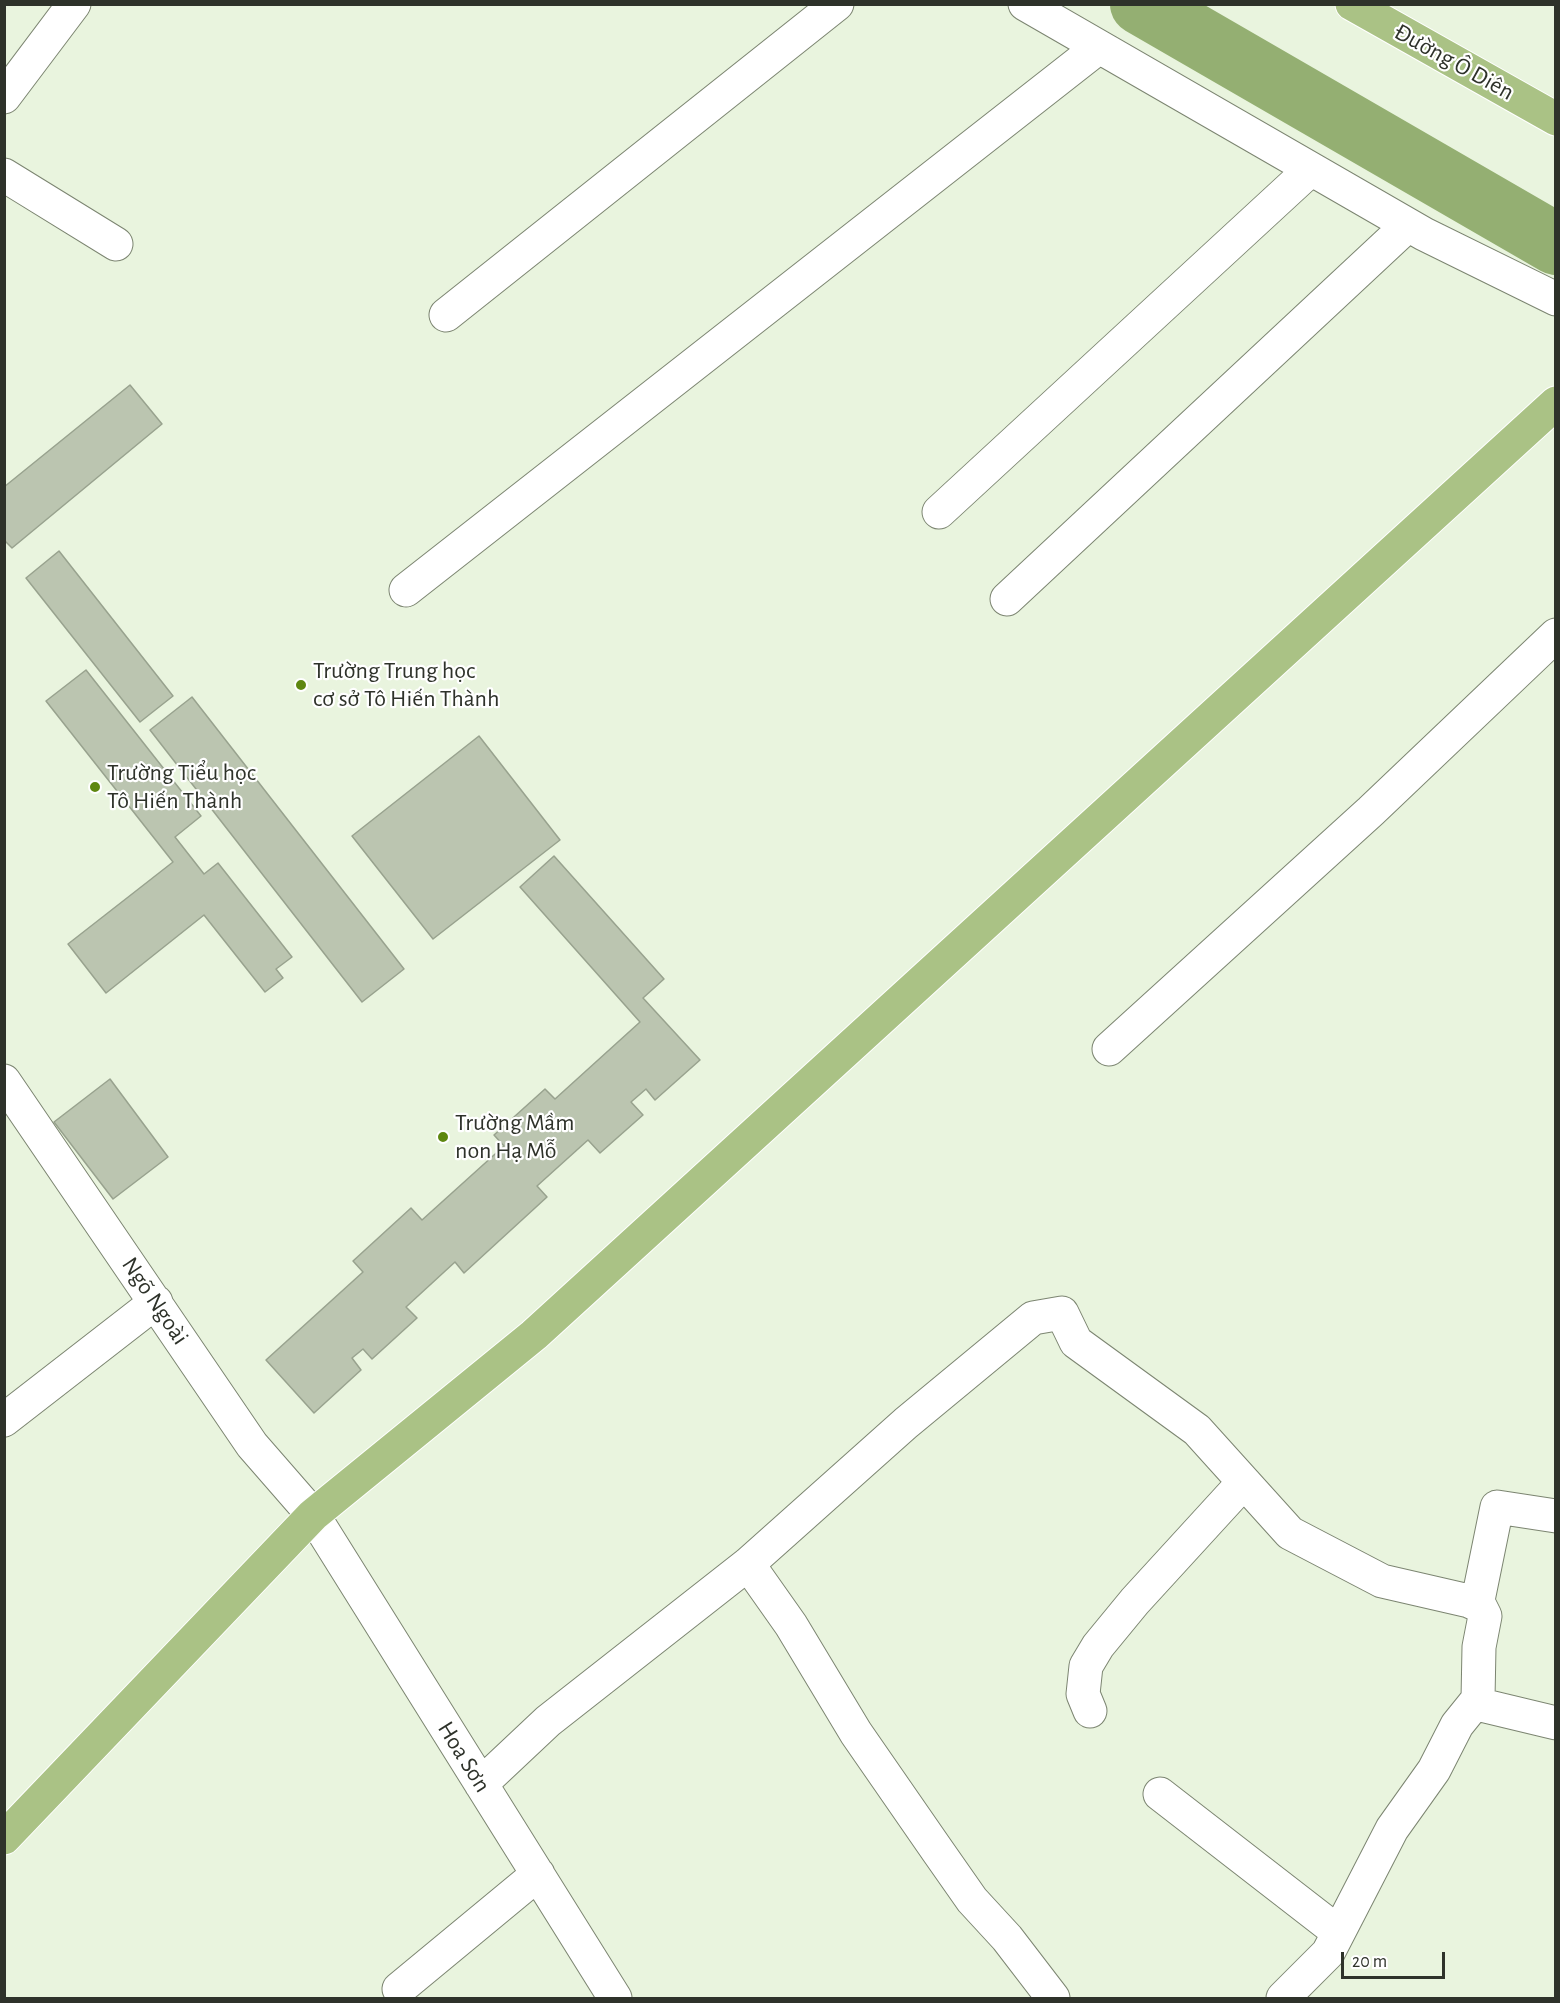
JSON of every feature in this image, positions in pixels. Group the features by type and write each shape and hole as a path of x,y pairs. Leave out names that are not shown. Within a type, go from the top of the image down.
{"main road":[{"name":"Đường Ô Diên","path":"1352,4 1556,119"},
{"path":"4,1838 313,1515 534,1335 1556,403"}],"street":[{"path":"4,97 74,4"},
{"path":"446,315 837,4"},
{"path":"1024,4 1408,225 1556,299"},
{"path":"406,590 1099,47"},
{"path":"939,512 1311,169"},
{"path":"4,175 116,244"},
{"path":"1007,599 1408,225"},
{"path":"1109,1049 1371,811 1556,636"},
{"name":"Ngõ Ngoài","path":"4,1081 252,1445 313,1515"},
{"path":"4,1420 156,1302"},
{"path":"481,1784 548,1721 748,1564 906,1423 1033,1318 1062,1313 1076,1342 1197,1430 1290,1533 1382,1581 1477,1605 1485,1616 1479,1647 1478,1699 1457,1725 1434,1770 1392,1829 1328,1953 1283,1998"},
{"path":"1090,1711 1083,1694 1086,1666 1098,1646 1135,1601 1243,1483"},
{"path":"1477,1605 1497,1507 1556,1516"},
{"name":"Hoa Sơn","path":"313,1515 615,1998"},
{"path":"748,1564 791,1624 856,1733 972,1900 1007,1938 1053,1998"},
{"path":"1478,1699 1487,1708 1556,1723"},
{"path":"1160,1794 1338,1932"},
{"path":"399,1989 538,1875"}],"building":[{"path":"130,385 162,424 12,548 4,540 4,487"},
{"path":"59,551 173,696 140,722 26,578"},
{"path":"86,670 201,816 175,837 204,874 218,863 292,957 276,969 283,978 265,992 204,915 106,993 68,944 173,862 46,701"},
{"path":"192,697 404,969 362,1002 150,730"},
{"path":"479,736 560,840 433,939 352,836"},
{"path":"554,856 664,979 643,998 700,1060 655,1100 646,1089 631,1102 643,1115 600,1153 588,1140 537,1186 547,1197 464,1273 455,1262 406,1307 417,1318 372,1359 363,1349 352,1358 361,1370 314,1413 266,1360 363,1272 353,1261 411,1208 422,1220 504,1146 494,1135 545,1089 555,1099 640,1022 520,887"},
{"path":"110,1079 168,1157 113,1199 54,1122"}],"waterway":[{"path":"1141,4 1556,244"}],"place":[{"name":"Trường Trung học cơ sở Tô Hiến Thành","path":"301,685"},
{"name":"Trường Tiểu học Tô Hiến Thành","path":"95,787"},
{"name":"Trường Mầm non Hạ Mỗ","path":"443,1137"}]}
